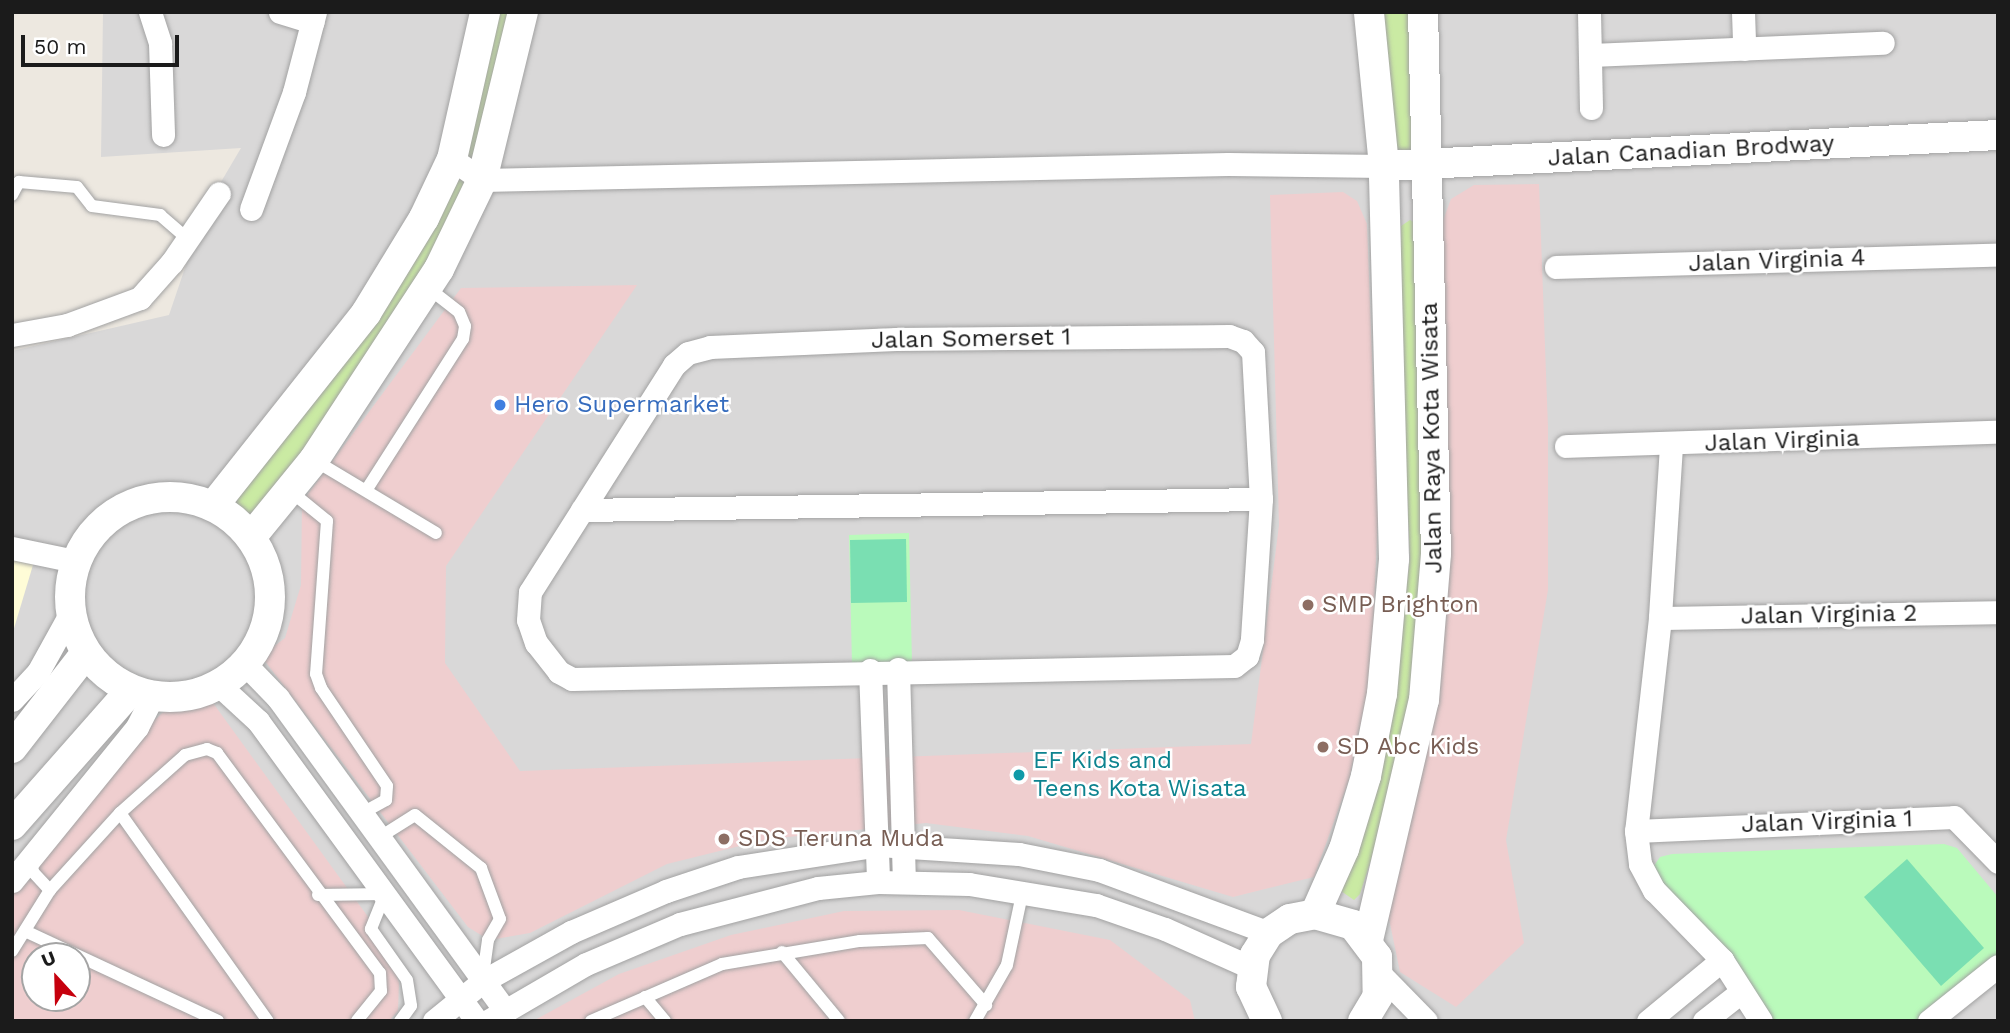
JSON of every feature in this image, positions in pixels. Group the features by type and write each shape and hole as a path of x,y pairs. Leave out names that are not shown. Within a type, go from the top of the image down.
{"street":[{"path":"150,12 160,43 163,135"},
{"path":"251,209 294,92 313,17 280,12"},
{"path":"214,505 366,313 424,218 452,159 485,12"},
{"path":"252,536 314,460 427,287 482,180 523,12"},
{"name":"Jalan Raya Kota Wisata","path":"1315,914 1344,849 1366,776 1382,694 1394,559 1384,166 1369,12"},
{"name":"Jalan Raya Kota Wisata","path":"1368,940 1424,700 1433,594 1428,166 1423,12"},
{"path":"1589,12 1591,108"},
{"path":"1743,12 1745,50"},
{"path":"1591,55 1883,43"},
{"name":"Jalan Canadian Brodway","path":"1384,166 1428,166 1998,135"},
{"path":"452,159 482,180 1228,164 1384,166"},
{"path":"12,335 67,325 140,298 188,239 219,193"},
{"name":"Jalan Virginia 4","path":"1556,267 1998,255"},
{"name":"Jalan Somerset 1","path":"1229,335 1243,341 1252,352 1261,499 1252,640 1247,656 1234,666 898,669 572,679 559,672 536,643 528,620 530,592 582,510 674,365 688,353 710,347 896,340 1229,335"},
{"name":"Jalan Virginia","path":"1566,446 1671,446 1998,432"},
{"path":"1671,446 1660,618 1636,831 1640,864 1654,890 1722,960 1760,1021"},
{"path":"173,495 214,505 252,536 268,566 272,601 264,635 245,664 219,685 187,696 141,693 104,673 86,653 70,614 69,588 75,561 97,526 132,503 173,495"},
{"path":"582,510 1261,499"},
{"path":"12,548 75,561"},
{"name":"Jalan Virginia 2","path":"1660,618 1998,612"},
{"path":"12,701 38,672 70,614"},
{"path":"12,748 86,653"},
{"path":"245,664 278,698 483,981 492,1018"},
{"path":"898,669 904,882"},
{"path":"870,670 878,882"},
{"path":"219,685 258,721 459,998 492,1018"},
{"path":"12,825 141,693"},
{"path":"12,881 137,727 141,693"},
{"name":"Jalan Virginia 1","path":"1636,831 1954,817 1998,862"},
{"path":"434,1021 483,981 571,932 666,891 738,867 878,845 1019,854 1100,870 1269,933"},
{"path":"492,1018 586,964 680,924 818,888 878,882 1023,890 1096,905 1165,929 1252,968"},
{"path":"1267,1021 1251,987 1252,968 1269,933 1290,919 1315,914 1353,925 1368,940 1381,975 1426,1021"},
{"path":"1648,1021 1722,960"},
{"path":"1929,1021 1998,966"},
{"path":"1363,1021 1378,996 1381,975"},
{"path":"1704,1021 1741,992"}],"lane":[{"path":"12,195 19,182 77,187 92,206 160,215 188,239"},
{"path":"367,489 463,339 465,326 459,312 427,287"},
{"path":"314,460 367,489 436,533"},
{"path":"289,490 327,521 316,674 321,688 387,786 386,800 363,813"},
{"path":"12,951 50,890 120,813 185,755 207,749 217,753 318,895 380,973 381,991 357,1021"},
{"path":"120,813 268,1021"},
{"path":"380,837 415,815 481,868 499,919 488,940 483,981"},
{"path":"31,858 33,872 50,890"},
{"path":"975,1021 1007,965 1023,890"},
{"path":"318,895 385,894 371,929 407,980 411,1006 400,1021"},
{"path":"25,932 218,1021"},
{"path":"591,1021 722,964 860,941 928,938 986,1005"},
{"path":"782,952 839,1021"},
{"path":"645,997 665,1021"}],"shaded area":[{"path":"103,12 1998,12 1998,1021 12,1021 12,351 169,315 205,209 241,148 101,157"},
{"path":"1539,184 1548,427 1548,590 1506,840 1524,943 1456,1007 1400,972 1388,914 1432,724 1448,600 1442,223 1451,199 1474,185"},
{"path":"1343,192 1357,201 1367,224 1378,514 1371,676 1349,780 1314,877 1233,897 1028,836 926,823 768,839 667,864 530,933 489,940 468,927 261,656 285,638 301,585 302,502 461,288 637,285 446,566 445,663 520,771 1251,744 1279,525 1270,195"},
{"path":"12,555 36,555 12,635"},
{"path":"208,696 387,943 399,983 398,1011 389,1021 12,1021 12,879 118,755 162,713"},
{"path":"959,910 1110,940 1190,1000 1195,1021 533,1021 619,974 731,935 844,911"}],"green space":[{"path":"485,12 523,12 482,180 252,536 214,505 424,218"},
{"path":"1369,12 1423,12 1428,166 1384,166"},
{"path":"1410,220 1417,224 1426,556 1414,700 1393,792 1360,894 1354,900 1341,891 1393,701 1410,557 1400,348 1401,226"},
{"path":"909,533 912,663 852,665 849,535"},
{"path":"906,539 907,602 851,603 850,540"},
{"path":"1944,844 1957,848 1998,897 1998,962 1930,1021 1764,1021 1651,870 1660,857 1672,854"},
{"path":"1907,859 1984,948 1941,986 1864,897"}],"place":[{"name":"Hero Supermarket","path":"500,405"},
{"name":"SMP Brighton","path":"1308,605"},
{"name":"SD Abc Kids","path":"1323,747"},
{"name":"EF Kids and Teens Kota Wisata","path":"1019,775"},
{"name":"SDS Teruna Muda","path":"724,839"}]}
